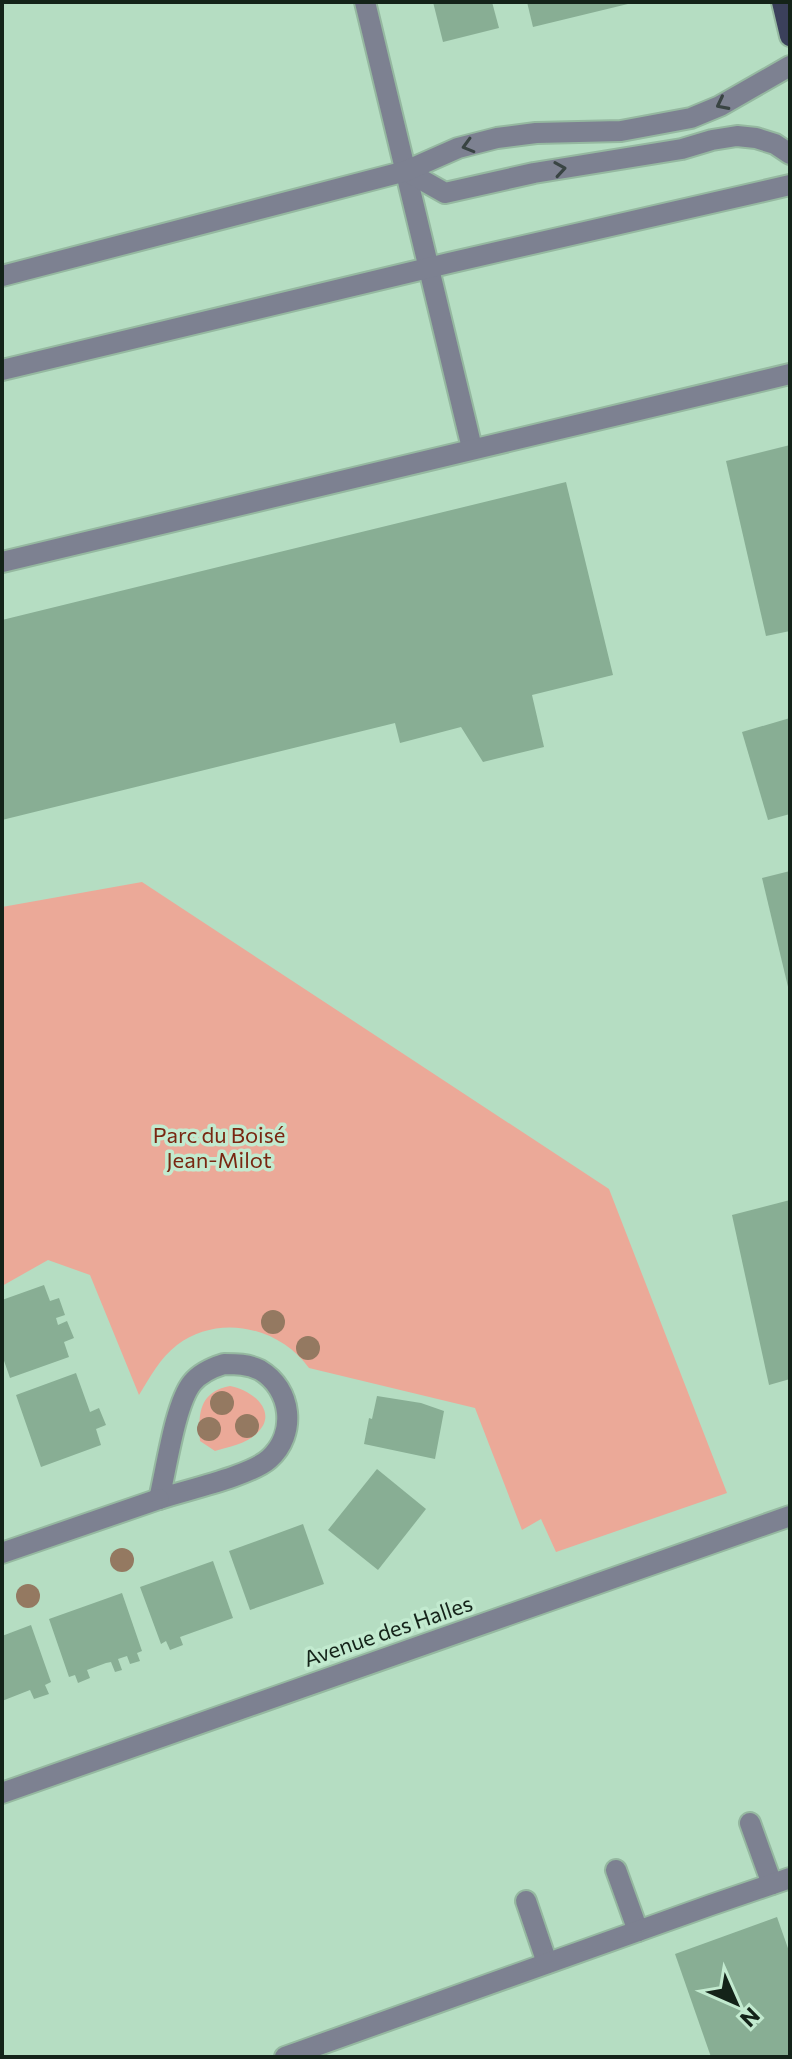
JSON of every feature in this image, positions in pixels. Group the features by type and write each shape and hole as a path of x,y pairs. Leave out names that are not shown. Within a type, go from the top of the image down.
{"street":[{"path":"365,2 472,448"},
{"path":"2,276 406,171 458,148 497,138 536,133 621,131 691,118 720,106 790,66"},
{"path":"406,171 445,193 534,173 682,149 737,136 775,144 790,154"},
{"path":"2,370 429,267 790,185"},
{"path":"2,562 790,374"},
{"path":"2,1553 252,1470 267,1461 280,1448 287,1431 288,1413 284,1395 273,1381 259,1369 242,1364 224,1364 207,1370 193,1381 183,1397 159,1499"},
{"name":"Avenue des Halles","path":"2,1793 790,1516"},
{"path":"285,2057 638,1931 784,1885 750,1823"},
{"path":"616,1870 638,1931"},
{"path":"526,1901 547,1963"}],"green space":[{"name":"Parc du Boisé Jean-Milot","path":"142,882 609,1189 727,1493 556,1552 541,1519 522,1530 475,1408 309,1368 282,1343 265,1334 229,1327 211,1329 177,1345 160,1362 139,1395 90,1275 48,1260 2,1286 2,907"},
{"path":"230,1386 255,1397 261,1404 265,1418 263,1426 252,1437 215,1451 200,1441 200,1413 212,1393"}],"building":[{"path":"433,2 492,2 499,28 443,42"},
{"path":"527,2 632,2 632,3 533,27"},
{"path":"790,445 790,631 766,636 726,461"},
{"path":"566,482 613,675 532,695 544,747 483,762 461,727 400,743 395,723 2,820 2,620"},
{"path":"790,718 790,814 768,820 742,732"},
{"path":"790,871 790,991 789,991 762,878"},
{"path":"790,1200 790,1379 769,1385 732,1215"},
{"path":"44,1285 50,1301 59,1298 65,1315 56,1318 58,1325 67,1321 74,1338 64,1342 69,1357 10,1378 2,1355 2,1300"},
{"path":"76,1373 90,1412 99,1408 106,1425 96,1429 101,1445 41,1467 16,1395"},
{"path":"377,1396 421,1403 444,1411 435,1459 364,1444"},
{"path":"377,1469 426,1509 378,1570 328,1530"},
{"path":"303,1524 324,1584 250,1610 229,1551"},
{"path":"213,1561 233,1618 180,1637 183,1645 170,1650 166,1641 161,1644 140,1587"},
{"path":"122,1593 142,1651 137,1653 140,1661 130,1664 127,1656 118,1659 122,1670 115,1672 111,1662 106,1663 87,1670 90,1678 78,1683 75,1675 69,1677 49,1619"},
{"path":"31,1625 51,1682 45,1685 49,1694 34,1699 30,1690 2,1701 2,1636"},
{"path":"777,1917 790,1954 790,2057 711,2057 675,1954"}]}
